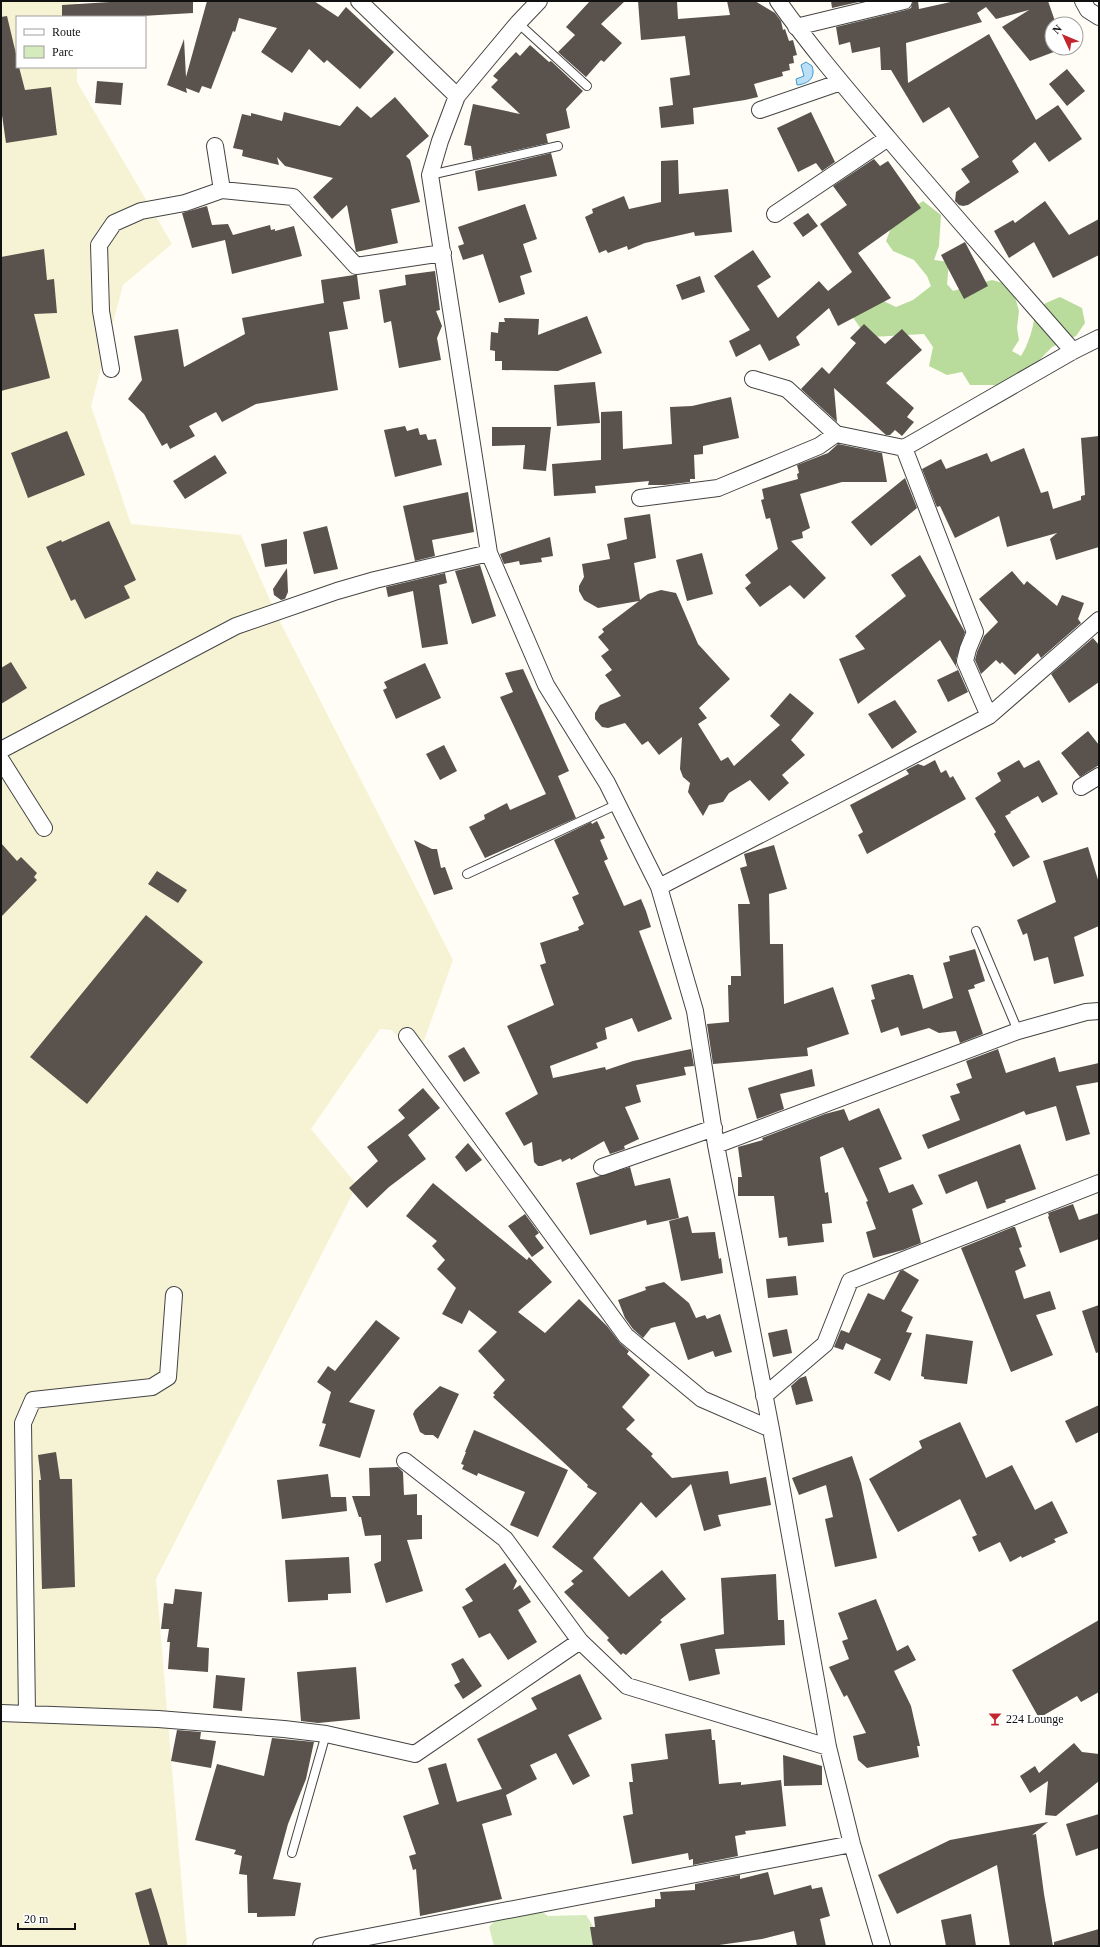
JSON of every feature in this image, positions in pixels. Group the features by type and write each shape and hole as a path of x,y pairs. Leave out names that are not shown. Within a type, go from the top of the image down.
{"street":[{"path":"359,1 457,96"},
{"path":"539,1 518,23 457,96 440,141 430,175 489,553 546,685 607,783 659,887 695,1011 716,1145 771,1429 828,1747 852,1844 882,1946"},
{"path":"778,1 796,27 941,201 1073,351"},
{"path":"796,27 904,1"},
{"path":"1083,1 1088,10 1099,17"},
{"path":"760,110 841,82"},
{"path":"775,214 888,138"},
{"path":"215,146 222,190"},
{"path":"111,370 101,311 99,245 114,223 140,211 185,203 222,190 293,197 356,266 443,253"},
{"path":"753,379 787,389 836,434 904,448 1073,351 1099,338"},
{"path":"640,498 718,488 818,446 836,434"},
{"path":"904,448 975,632 968,649 966,661 989,716"},
{"path":"1,750 236,626 352,587 489,553"},
{"path":"659,887 989,716 1099,620"},
{"path":"1,760 44,828"},
{"path":"1081,788 1099,776"},
{"path":"716,1145 1018,1031 1086,1012 1099,1011"},
{"path":"407,1036 626,1336 702,1399 771,1429"},
{"path":"602,1167 714,1128"},
{"path":"764,1396 825,1344 850,1281 1099,1183"},
{"path":"27,1714 23,1423 33,1400 152,1387 168,1377 174,1295"},
{"path":"405,1461 504,1539 580,1641 627,1686 828,1747"},
{"path":"1,1713 158,1719 326,1734 415,1754 580,1641"},
{"path":"321,1946 852,1844"}],"lane":[{"path":"518,23 587,86"},
{"path":"430,175 558,146"},
{"path":"467,874 618,804"},
{"path":"976,931 1018,1031"},
{"path":"292,1853 326,1734"}],"shaded area":[{"path":"1,1 77,1 77,16 16,16 16,68 77,68 77,82 172,244 123,285 91,406 131,524 241,535 279,620 453,960 417,1060 392,1030 380,1029 311,1129 357,1185 156,1579 187,1946 1,1946"}],"green space":[{"path":"923,201 941,215 939,246 934,260 949,262 947,284 953,291 992,280 1003,283 1014,293 1019,311 1017,328 1019,340 1012,351 1021,356 1029,339 1036,313 1043,305 1060,297 1082,308 1085,323 1076,336 1052,347 1007,394 996,385 970,385 962,372 947,375 929,366 933,347 924,334 872,337 861,329 852,316 875,297 896,307 913,300 931,286 927,276 914,260 893,251 886,241 894,220"},
{"path":"527,1902 548,1916 586,1915 598,1934 592,1946 494,1946 489,1927 509,1905"}],"water":[{"path":"806,62 812,66 812,77 808,82 797,85 796,79 804,76 801,65"}],"building":[{"path":"126,1 193,1 193,13 142,16 62,16 62,5"},
{"path":"207,1 314,1 338,17 346,7 394,52 360,89 327,60 324,63 309,49 292,73 261,52 277,28 239,18 235,32 233,31 211,89 202,86 199,93 186,88 187,93 167,85 184,39 186,77"},
{"path":"590,1 625,1 601,24 622,43 604,62 601,60 586,77 558,52 575,35 566,27"},
{"path":"638,1 677,1 678,19 730,15 727,1 755,1 775,13 781,21 783,30 785,29 789,41 793,40 797,55 793,56 794,63 789,64 790,70 782,72 783,76 754,84 758,97 693,108 694,124 661,128 659,107 673,105 670,78 690,75 685,36 641,40"},
{"path":"831,1 863,1 832,8"},
{"path":"913,1 918,1 919,9 955,1 1048,1 1053,16 1044,16 1044,56 1030,61 1002,27 1029,10 996,19 986,7 977,13 982,22 906,43 908,83 989,34 1036,120 1058,105 1082,139 1049,162 1035,142 1012,161 1019,172 968,205 959,205 955,201 956,192 970,182 961,169 979,157 949,107 923,123 891,70 881,70 880,47 852,53 850,42 839,45 836,27 911,8"},
{"path":"7,16 16,54 16,68 19,68 25,90 51,87 57,135 6,143 1,108 1,17"},
{"path":"530,45 549,62 551,61 583,91 566,109 570,128 546,134 548,143 473,160 471,146 464,145 473,104 520,114 491,87 498,80 493,76 516,52 520,56"},
{"path":"1067,69 1085,91 1067,106 1049,84"},
{"path":"97,81 123,83 121,105 95,103"},
{"path":"395,97 429,136 406,156 410,160 420,202 391,209 398,243 356,252 347,205 332,219 313,197 333,178 285,166 277,157 279,165 242,156 243,150 233,148 242,114 251,116 251,113 282,121 284,112 340,126 357,106 371,118"},
{"path":"811,112 835,162 822,171 816,163 798,172 777,128"},
{"path":"551,153 557,176 478,191 475,171"},
{"path":"874,159 880,166 888,161 921,208 858,253 891,298 838,326 829,308 796,337 800,345 769,361 760,344 736,357 729,341 750,330 714,276 753,250 771,277 757,286 778,318 819,281 828,291 852,272 820,224 847,205 833,186"},
{"path":"678,160 679,194 728,189 732,232 695,236 694,232 645,243 628,250 627,246 608,253 606,250 599,253 585,217 593,213 592,209 624,196 629,209 661,202 661,161"},
{"path":"1045,201 1069,235 1099,219 1099,255 1053,278 1034,242 1009,258 994,231 1013,220 1015,223"},
{"path":"525,204 537,239 523,244 532,272 520,276 525,294 499,303 483,254 463,260 458,246 464,244 458,227"},
{"path":"207,206 212,225 228,224 233,235 270,225 271,230 275,229 275,231 294,226 302,256 232,274 225,240 192,248 182,213"},
{"path":"808,213 818,226 803,237 793,223"},
{"path":"965,242 988,286 964,299 941,255"},
{"path":"44,249 47,280 54,279 57,313 34,314 50,378 1,391 1,257"},
{"path":"435,271 440,310 436,311 442,326 437,338 441,360 399,368 391,321 384,323 379,290 406,285 405,275"},
{"path":"357,275 360,299 343,302 348,329 329,332 338,390 256,404 222,422 216,412 189,426 195,436 170,449 167,443 162,446 144,414 128,399 142,380 134,336 178,329 184,367 245,334 242,318 324,303 321,280"},
{"path":"700,276 705,292 682,300 676,285"},
{"path":"587,316 602,353 558,371 502,370 502,361 495,361 495,351 490,350 491,332 498,333 499,322 505,322 504,318 539,319 538,335"},
{"path":"864,324 885,344 902,329 922,350 886,383 914,408 907,417 914,422 902,436 895,430 890,435 886,435 834,388 837,422 801,389 822,367 829,374 856,343 850,338"},
{"path":"595,382 600,423 557,426 554,385"},
{"path":"731,397 739,438 703,446 703,454 694,455 695,479 690,479 690,482 665,485 648,485 649,481 595,486 596,493 554,496 552,464 601,460 601,412 622,411 623,449 672,444 670,407 692,406"},
{"path":"405,426 407,431 418,428 420,435 426,434 428,440 436,439 442,465 395,477 384,430"},
{"path":"492,427 551,427 546,471 523,469 525,445 492,446"},
{"path":"67,431 85,475 28,498 11,453"},
{"path":"1099,436 1099,547 1056,560 1050,539 1057,533 1007,547 999,516 955,538 940,506 937,507 936,505 922,469 941,459 946,469 987,453 991,462 1024,448 1041,493 1048,491 1053,509 1081,500 1081,496 1085,495 1081,438"},
{"path":"838,444 882,453 887,482 842,482 800,494 810,528 802,532 803,538 791,541 826,578 804,599 790,585 760,607 745,588 751,583 745,575 778,549 770,518 766,519 761,500 764,499 762,489 798,479 797,474 799,473 797,465 828,453"},
{"path":"215,455 227,473 185,499 173,481"},
{"path":"905,478 917,508 871,546 851,522"},
{"path":"468,492 474,532 432,540 435,556 415,561 403,506"},
{"path":"650,514 656,558 634,563 640,600 648,594 661,590 676,593 698,644 730,679 699,708 707,718 698,724 721,761 728,757 734,766 780,725 770,716 790,693 814,713 791,740 805,755 782,775 789,783 769,801 750,780 729,793 723,802 709,805 703,816 688,792 690,783 683,777 680,769 682,737 659,755 648,741 642,745 625,723 608,728 602,727 595,719 595,713 600,705 621,696 605,675 612,670 601,656 609,650 598,637 604,632 602,629 639,601 598,608 584,600 579,591 579,586 584,577 582,564 610,559 607,544 627,539 624,518"},
{"path":"109,521 136,580 124,586 130,598 85,619 75,599 71,601 46,547 61,540 62,542"},
{"path":"327,526 338,569 314,574 303,532"},
{"path":"550,537 553,556 541,558 542,562 520,565 519,561 504,564 500,554"},
{"path":"287,539 287,564 265,567 261,544"},
{"path":"702,553 713,594 687,601 676,560"},
{"path":"920,555 965,632 956,659 956,665 968,692 948,702 937,680 958,670 940,640 858,704 839,659 865,649 855,636 906,596 891,575"},
{"path":"480,565 496,616 472,624 455,571"},
{"path":"287,568 288,592 285,599 281,600 274,595 273,589"},
{"path":"1012,571 1024,585 1027,581 1057,606 1062,595 1084,603 1078,619 1081,623 1041,658 1038,653 1015,675 1002,662 1000,664 996,660 981,674 975,660 977,652 984,636 998,622 979,599"},
{"path":"445,573 447,583 439,585 448,644 422,648 413,591 388,597 386,587"},
{"path":"1093,638 1099,645 1099,682 1069,703 1051,674"},
{"path":"11,662 27,688 1,704 1,668"},
{"path":"425,663 441,698 396,719 383,690 387,688 384,682"},
{"path":"523,669 569,771 558,776 576,818 485,858 469,827 485,819 484,815 507,803 510,810 546,794 500,697 513,692 505,673"},
{"path":"895,700 917,732 892,749 868,714"},
{"path":"1088,731 1099,745 1099,765 1080,777 1061,753"},
{"path":"444,745 457,771 440,780 426,754"},
{"path":"935,760 941,773 946,770 950,778 953,776 966,799 867,854 858,835 863,832 850,805 909,774 906,770 918,764 924,766"},
{"path":"1019,760 1024,768 1039,760 1058,794 1042,803 1038,796 1005,816 1030,857 1013,867 994,834 996,832 975,798 1001,781 997,773"},
{"path":"597,821 605,838 600,840 608,859 604,861 624,906 641,899 646,911 651,927 639,931 672,1019 638,1032 632,1018 605,1028 607,1039 596,1043 598,1048 550,1066 553,1078 605,1067 606,1070 633,1061 691,1049 694,1066 684,1067 686,1075 636,1085 641,1102 625,1107 639,1139 624,1146 625,1149 610,1154 604,1141 571,1160 570,1158 562,1162 561,1159 538,1166 534,1162 532,1142 524,1146 505,1113 538,1094 507,1026 554,1005 540,965 546,963 540,943 579,930 578,927 584,924 572,897 579,894 554,840 591,822 592,824"},
{"path":"414,840 432,849 437,849 441,868 445,867 453,889 434,895"},
{"path":"1,843 17,861 21,857 37,873 34,877 37,880 1,917"},
{"path":"774,845 787,889 769,894 770,944 783,944 784,1004 833,987 849,1034 807,1048 808,1056 713,1064 707,1024 729,1022 728,985 731,985 731,976 741,976 738,904 750,904 740,868 747,866 744,854"},
{"path":"1088,847 1099,883 1099,926 1074,937 1084,976 1054,984 1048,957 1034,961 1027,933 1023,935 1017,920 1056,902 1043,861"},
{"path":"157,871 187,890 178,903 148,884"},
{"path":"146,915 203,962 87,1104 30,1057"},
{"path":"975,949 985,981 974,985 975,988 968,990 983,1034 960,1043 956,1031 939,1033 929,1028 901,1036 898,1027 881,1033 871,1000 875,999 871,985 909,974 913,975 923,1009 953,998 943,963 950,961 949,956"},
{"path":"464,1047 480,1073 464,1082 448,1056"},
{"path":"998,1049 1006,1073 1055,1057 1059,1072 1099,1063 1099,1082 1076,1086 1090,1134 1066,1141 1056,1106 1026,1115 1024,1111 928,1149 922,1135 960,1120 950,1096 960,1093 956,1084 972,1078 966,1061"},
{"path":"812,1069 815,1086 780,1094 784,1109 757,1119 748,1088"},
{"path":"423,1088 440,1108 408,1135 426,1159 389,1187 367,1208 349,1188 378,1161 367,1147 405,1118 398,1110"},
{"path":"879,1108 902,1159 879,1168 889,1193 913,1184 923,1204 912,1209 921,1243 903,1250 873,1258 866,1232 876,1229 866,1202 868,1201 843,1147 820,1157 825,1193 828,1192 832,1223 822,1224 824,1242 788,1246 787,1237 779,1238 774,1196 738,1196 738,1177 742,1177 738,1147 763,1140 762,1138 825,1114 844,1109 849,1121"},
{"path":"468,1143 482,1160 466,1172 455,1157"},
{"path":"1020,1144 1036,1189 1005,1200 1006,1202 987,1209 977,1181 946,1194 938,1175"},
{"path":"630,1167 635,1186 670,1178 679,1218 647,1225 646,1220 590,1235 576,1183"},
{"path":"433,1183 527,1260 529,1257 552,1282 518,1312 545,1333 579,1299 607,1326 620,1343 629,1351 627,1354 650,1375 622,1407 635,1420 626,1429 653,1454 651,1456 672,1478 728,1471 730,1484 766,1477 771,1505 718,1515 721,1526 704,1531 691,1484 656,1518 641,1502 593,1558 629,1597 662,1570 686,1599 660,1620 662,1622 626,1655 623,1653 621,1655 607,1640 609,1638 564,1592 574,1584 571,1581 583,1571 552,1547 597,1493 587,1487 588,1485 493,1397 495,1395 493,1393 505,1380 478,1351 497,1332 469,1310 462,1324 442,1314 456,1288 437,1269 445,1260 432,1246 437,1241 406,1216"},
{"path":"1073,1204 1079,1220 1099,1213 1099,1239 1060,1253 1048,1213"},
{"path":"525,1214 539,1233 535,1236 544,1248 532,1257 508,1226"},
{"path":"688,1216 692,1233 715,1232 719,1259 721,1258 723,1273 681,1281 669,1221"},
{"path":"1015,1227 1022,1247 1019,1248 1026,1266 1015,1271 1024,1299 1050,1291 1056,1309 1036,1315 1053,1355 1011,1372 961,1248"},
{"path":"903,1270 919,1280 901,1311 913,1317 906,1332 912,1333 890,1381 874,1373 881,1359 846,1343 843,1350 834,1347 841,1330 849,1333 868,1293 884,1300 900,1271"},
{"path":"796,1276 798,1295 768,1298 766,1279"},
{"path":"664,1282 689,1303 696,1318 705,1315 707,1319 720,1314 732,1352 715,1357 713,1351 688,1360 675,1322 651,1328 643,1338 633,1329 625,1318 618,1300 646,1290 645,1287"},
{"path":"1099,1305 1099,1352 1096,1353 1082,1311"},
{"path":"376,1320 400,1338 349,1402 375,1410 360,1458 319,1446 326,1424 322,1423 331,1392 317,1382 328,1366 335,1371"},
{"path":"787,1329 792,1353 773,1357 768,1333"},
{"path":"926,1334 973,1341 967,1384 924,1379 924,1377 921,1376"},
{"path":"806,1376 813,1401 796,1405 791,1386 800,1378"},
{"path":"440,1386 459,1394 438,1439 433,1435 425,1435 420,1432 413,1414 415,1410"},
{"path":"1099,1405 1099,1432 1076,1443 1065,1421"},
{"path":"960,1422 986,1478 1012,1465 1035,1510 1052,1501 1068,1533 1054,1539 1056,1542 1010,1562 1000,1542 979,1552 972,1537 977,1535 960,1499 898,1532 869,1479 922,1448 919,1441"},
{"path":"474,1430 568,1470 538,1537 510,1525 525,1492 478,1473 477,1476 462,1469 464,1465 461,1464"},
{"path":"56,1452 60,1479 72,1479 75,1587 42,1589 39,1480 41,1480 38,1455"},
{"path":"852,1456 861,1483 877,1558 835,1567 825,1519 833,1517 826,1485 799,1495 792,1478"},
{"path":"398,1467 403,1472 404,1495 417,1494 417,1515 422,1515 422,1539 407,1540 423,1591 386,1603 374,1564 381,1561 381,1535 365,1536 361,1517 359,1517 352,1496 370,1496 369,1468"},
{"path":"328,1474 331,1497 346,1497 347,1511 282,1519 277,1480"},
{"path":"349,1557 351,1593 328,1594 328,1600 288,1602 285,1560"},
{"path":"505,1563 517,1581 513,1590 520,1585 531,1602 518,1610 537,1642 508,1660 490,1633 479,1638 462,1607 473,1601 465,1589"},
{"path":"776,1574 778,1620 784,1620 785,1645 715,1649 720,1674 689,1681 680,1644 724,1634 721,1578"},
{"path":"175,1589 202,1592 197,1647 209,1648 208,1672 168,1669 170,1642 167,1642 169,1629 161,1629 164,1603 173,1604"},
{"path":"876,1599 897,1651 908,1645 916,1660 894,1671 911,1706 920,1746 917,1746 919,1757 867,1768 858,1760 853,1736 866,1733 847,1695 844,1697 829,1667 849,1659 842,1641 848,1639 838,1613"},
{"path":"1099,1620 1099,1692 1081,1702 1077,1696 1039,1718 1012,1670"},
{"path":"463,1658 482,1686 463,1699 454,1685 460,1682 451,1664"},
{"path":"356,1667 360,1719 318,1723 301,1721 297,1672"},
{"path":"580,1674 602,1719 568,1735 590,1776 573,1785 556,1753 530,1765 537,1779 506,1795 512,1815 482,1824 502,1899 420,1916 416,1869 413,1870 409,1856 416,1854 403,1816 439,1804 428,1768 446,1763 457,1802 502,1789 477,1739 537,1709 531,1698"},
{"path":"216,1675 245,1678 242,1711 213,1708"},
{"path":"711,1729 712,1740 715,1740 719,1784 741,1782 741,1785 781,1780 786,1826 745,1831 746,1834 735,1836 738,1856 693,1865 693,1859 689,1860 688,1853 632,1864 623,1816 633,1814 629,1782 633,1782 631,1764 668,1759 665,1734"},
{"path":"177,1730 201,1732 200,1739 216,1741 211,1768 171,1761"},
{"path":"272,1738 314,1742 306,1779 288,1824 273,1879 301,1883 295,1916 257,1917 257,1913 248,1913 247,1875 239,1874 242,1856 234,1854 236,1850 195,1840 217,1764 264,1776"},
{"path":"1074,1743 1082,1752 1099,1754 1099,1781 1056,1816 1045,1815 1048,1781 1030,1793 1020,1776 1035,1766 1039,1773"},
{"path":"783,1755 822,1766 822,1785 784,1786"},
{"path":"1099,1814 1099,1848 1076,1856 1066,1824"},
{"path":"1048,1822 1032,1835 1036,1834 1053,1946 1010,1946 997,1865 897,1914 878,1875 950,1840"},
{"path":"768,1872 774,1895 811,1885 812,1889 822,1887 830,1916 820,1919 826,1946 797,1946 794,1931 762,1939 712,1946 593,1946 590,1927 595,1927 594,1917 655,1907 655,1899 661,1899 660,1892 695,1890 695,1884 740,1875 740,1879"},
{"path":"151,1888 168,1946 150,1946 135,1893"},
{"path":"971,1914 976,1946 946,1946 941,1920"},
{"path":"1099,1929 1099,1946 1054,1946 1054,1942"}],"place":[{"name":"224 Lounge","path":"995,1719"}]}
